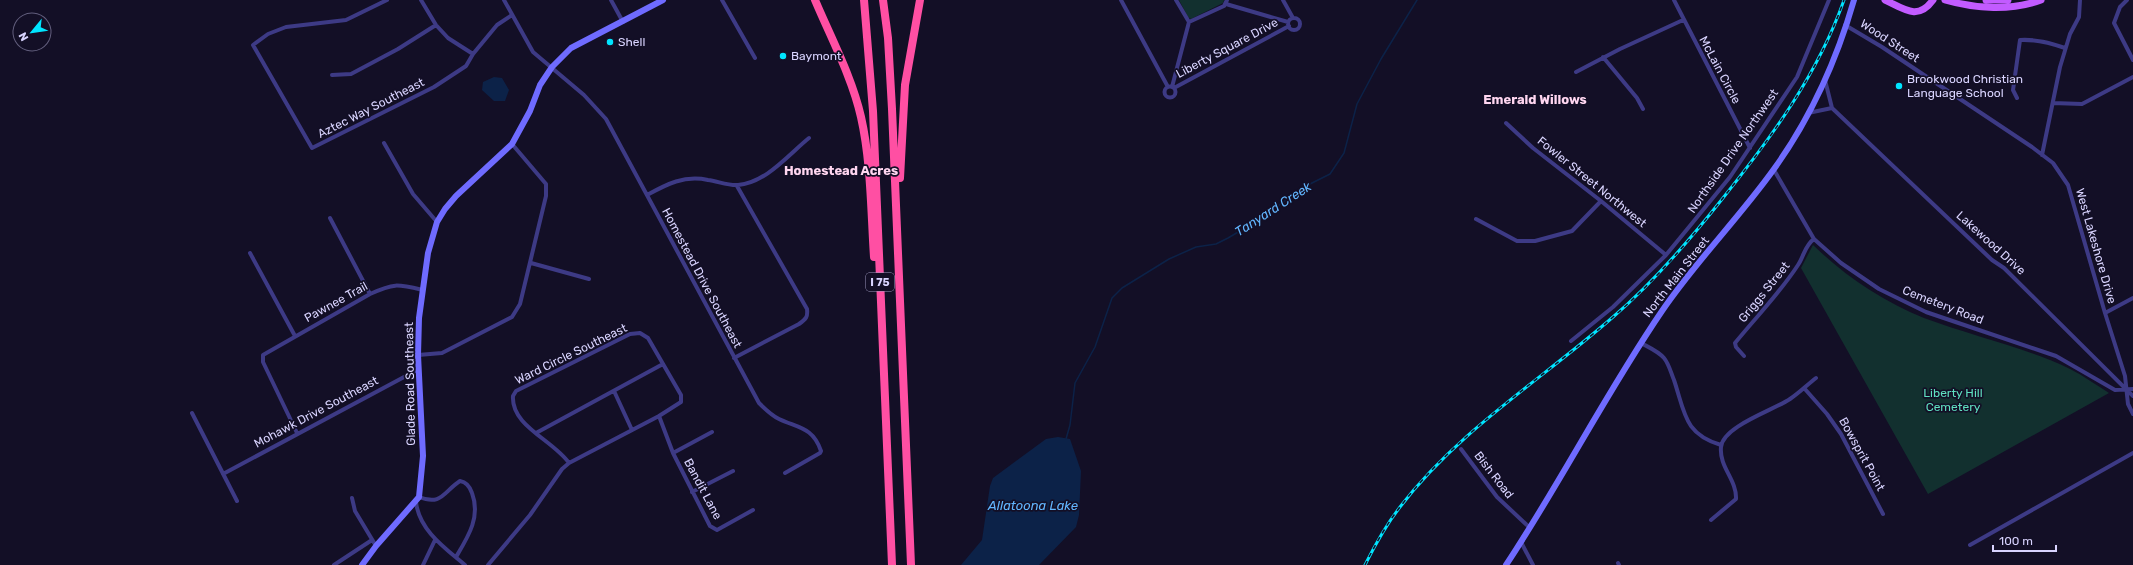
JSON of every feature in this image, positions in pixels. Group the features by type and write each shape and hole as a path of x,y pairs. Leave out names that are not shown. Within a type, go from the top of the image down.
{"highway":[{"path":"815,0 851,85 861,115 866,145 874,260 881,303"},
{"name":"I 75","path":"864,0 871,75 892,565"},
{"name":"I 75","path":"883,0 890,74 897,207 911,565"},
{"path":"897,207 902,152 905,85 920,0"}],"main road":[{"path":"1885,0 1909,11 1916,12 1925,9 1934,0"},
{"path":"1945,0 1972,6 1994,8 2017,6 2042,0"},
{"path":"1986,0 2008,0"}],"street":[{"name":"Aztec Way Southeast","path":"387,0 346,20 286,27 268,34 253,45 312,148 439,84 466,66 473,54 497,25 512,15"},
{"path":"421,0 436,25 448,38 473,54"},
{"name":"Homestead Drive Southeast","path":"504,0 533,52 584,95 606,119 759,403 778,419 804,428 819,445 822,451 820,453 785,473"},
{"path":"611,0 623,22"},
{"name":"Glade Road Southeast","path":"418,499 423,456 418,356 422,290 428,253 437,222 445,209 456,196 512,144 530,111 540,84 552,67 571,48 663,0"},
{"path":"722,0 755,58"},
{"name":"Liberty Square Drive","path":"1121,0 1171,87 1288,24 1292,18"},
{"path":"1176,0 1190,22"},
{"name":"Liberty Square Drive","path":"1282,0 1292,18"},
{"name":"McLain Circle","path":"1674,0 1750,148"},
{"name":"Northside Drive Northwest","path":"1571,341 1613,307 1666,255 1702,213 1750,148 1797,77 1829,0"},
{"name":"North Main Street","path":"1506,565 1530,528 1640,343 1674,294 1774,170 1808,114 1825,78 1854,0"},
{"path":"2042,155 2065,48 2079,17 2080,0"},
{"path":"2127,0 2120,7 2114,23 2133,60"},
{"path":"1171,87 1190,22 1226,2 1288,24"},
{"name":"Liberty Square Drive","path":"1288,24 1294,30 1299,27 1298,19 1292,18"},
{"path":"1576,72 1603,57 1683,20"},
{"path":"332,75 351,74 398,49 436,25"},
{"name":"Wood Street","path":"1845,25 1882,47 2042,155"},
{"path":"2017,98 2013,90 2020,40 2048,42 2065,48"},
{"path":"1603,57 1637,98 1643,109"},
{"path":"2053,103 2082,104 2133,77"},
{"path":"1808,114 1832,108 1825,78"},
{"name":"Lakewood Drive","path":"1832,108 1992,260 2004,268 2022,285 2133,396"},
{"name":"Fowler Street Northwest","path":"1506,123 1533,148 1601,201 1666,255"},
{"path":"646,195 676,180 686,178 706,179 737,186 749,183 768,173 809,138"},
{"path":"384,143 413,194 437,222"},
{"path":"418,356 442,353 512,317 520,304 546,196 546,184 512,144"},
{"name":"West Lakeshore Drive","path":"2042,155 2053,163 2068,185 2105,313 2126,376 2128,404 2133,414"},
{"name":"Cemetery Road","path":"1774,170 1814,239 1841,263 1899,300 1946,319 2056,356 2114,390 2127,390"},
{"path":"734,358 799,324 806,319 808,314 807,309 737,186"},
{"path":"1476,219 1517,241 1535,241 1572,231 1601,201"},
{"path":"330,218 370,294"},
{"name":"Griggs Street","path":"1744,356 1736,347 1735,343 1757,319 1794,270 1809,243 1814,239"},
{"path":"250,253 295,336"},
{"path":"531,263 590,279"},
{"name":"Pawnee Trail","path":"297,433 263,362 263,355 388,285 398,284 422,290"},
{"path":"2105,313 2133,298"},
{"name":"Ward Circle Southeast","path":"488,565 530,515 562,469 569,462 678,406 682,400 681,395 664,364 644,334 636,333 616,340 516,391 513,396 515,412 520,420 562,454 569,462"},
{"path":"1640,343 1664,358 1689,424 1695,432 1707,440 1721,445"},
{"path":"536,433 664,364"},
{"name":"Mohawk Drive Southeast","path":"223,474 419,369"},
{"path":"1711,520 1736,499 1736,490 1723,465 1721,445 1732,430 1790,399 1816,378"},
{"name":"Bowsprit Point","path":"1804,388 1827,414 1841,434 1883,514"},
{"path":"2127,390 2133,389"},
{"path":"614,391 632,430"},
{"path":"192,413 237,501"},
{"name":"Bandit Lane","path":"659,416 673,453 710,526 717,530 753,510"},
{"path":"673,453 712,432"},
{"name":"Bish Road","path":"1461,449 1497,497 1530,528"},
{"path":"1970,545 2133,453"},
{"path":"692,492 733,471"},
{"path":"418,499 436,500 460,481 463,481 471,489 476,503 475,516 471,529 456,557"},
{"path":"352,498 355,511 376,546"},
{"path":"418,499 420,520 435,540 465,565"},
{"path":"362,565 376,546 418,499"},
{"path":"334,565 372,540"},
{"path":"423,565 435,540"},
{"path":"1521,542 1533,565"}],"green space":[{"path":"1179,0 1224,0 1223,3 1191,19 1188,17"},
{"name":"Liberty Hill Cemetery","path":"1813,245 1851,277 1893,304 1924,318 2035,354 2052,361 2075,372 2109,393 1928,494 1801,268"}],"water":[{"path":"494,77 502,78 509,90 505,101 494,101 482,90 483,82"},
{"name":"Allatoona Lake","path":"1058,437 1070,439 1081,471 1079,515 1076,527 1039,565 961,565 982,540 990,486 993,478 1046,439"}],"waterway":[{"name":"Tanyard Creek","path":"1066,439 1070,425 1075,383 1095,347 1112,298 1122,288 1169,259 1196,247 1216,244 1228,238 1262,218 1302,188 1330,174 1344,153 1357,104 1381,59 1417,0"}],"railway":[{"path":"1365,565 1381,535 1400,507 1448,454 1501,407 1586,340 1628,304 1671,260 1697,230 1741,175 1792,104 1821,54 1844,0"}],"place":[{"name":"Shell","path":"610,42"},
{"name":"Baymont","path":"783,56"},
{"name":"Brookwood Christian Language School","path":"1899,86"}],"district":[{"name":"Emerald Willows","path":"1535,99"},
{"name":"Homestead Acres","path":"841,170"}]}
